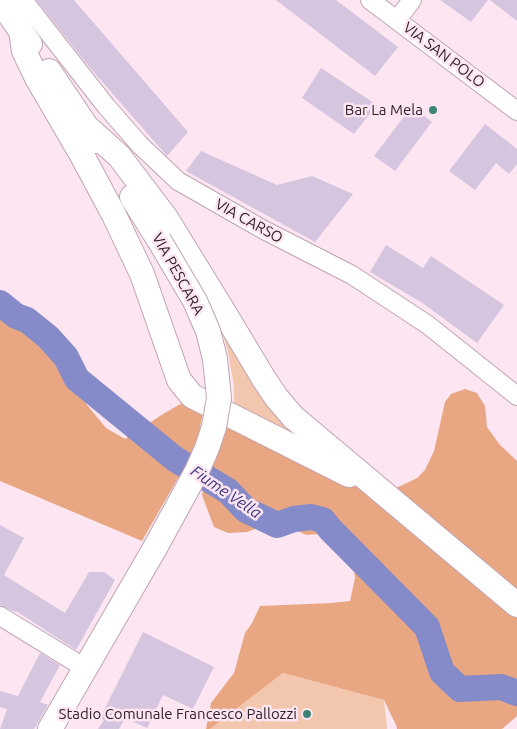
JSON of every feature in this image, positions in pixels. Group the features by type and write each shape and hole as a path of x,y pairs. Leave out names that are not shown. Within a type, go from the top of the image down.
{"street":[{"name":"VIA CARSO","path":"23,0 140,145 178,181 264,230 352,275 428,325 517,396"},
{"name":"VIA SAN POLO","path":"370,0 517,110"},
{"path":"398,20 412,0"},
{"name":"VIA PESCARA","path":"0,2 89,129 195,301 208,331 215,359 219,398 214,426 197,471 155,548 50,729"},
{"path":"22,31 24,51 37,78 83,156 142,274 179,380 192,396 379,490"},
{"path":"89,129 119,156 166,218 276,397 293,417 517,605"},
{"path":"0,616 85,668"}],"shaded area":[{"path":"0,309 22,328 40,338 61,360 80,389 87,405 106,428 125,439 184,402 203,413 198,437 190,457 142,541 0,481"},
{"path":"216,312 343,465 234,410 234,386 228,351"},
{"path":"465,389 477,393 485,406 487,427 500,445 517,461 517,604 388,492 417,478 425,470 434,451 445,402 451,394"},
{"path":"229,423 349,481 384,501 517,612 517,716 502,729 397,729 384,700 283,673 210,729 206,729 211,703 234,673 245,633 260,606 350,601 355,578 353,565 335,541 318,534 306,535 294,529 284,518 247,532 228,533 214,527 202,495 211,464 218,454"},
{"name":"Stadio Comunale Francesco Pallozzi","path":"283,673 384,700 387,729 210,729"}],"building":[{"path":"36,0 74,0 188,132 167,156 91,69"},
{"path":"276,0 336,0 398,47 375,76"},
{"path":"440,0 488,0 471,22"},
{"path":"490,0 517,0 517,21"},
{"path":"321,68 377,105 354,134 302,98"},
{"path":"412,106 432,122 395,171 374,156"},
{"path":"485,124 517,149 517,164 509,174 496,163 475,190 449,171"},
{"path":"201,151 277,185 312,176 353,194 315,242 186,171"},
{"path":"386,245 423,268 431,256 504,305 477,343 421,302 370,272"},
{"path":"0,525 24,538 4,575 65,613 89,572 104,572 115,580 76,650 16,611 0,605"},
{"path":"143,632 214,667 193,709 163,695 147,728 125,718 119,729 98,729 104,720 100,718"},
{"path":"40,653 60,665 40,702 48,705 34,729 0,729 7,709 0,707 0,691 18,696"}],"waterway":[{"name":"Fiume Vella","path":"0,303 16,316 27,320 48,337 66,357 77,379 175,459 228,491 246,510 277,525 294,519 311,517 323,520 427,627 442,672 460,689 501,687 517,693"}],"place":[{"name":"Bar La Mela","path":"433,110"},
{"name":"Stadio Comunale Francesco Pallozzi","path":"307,714"}]}
